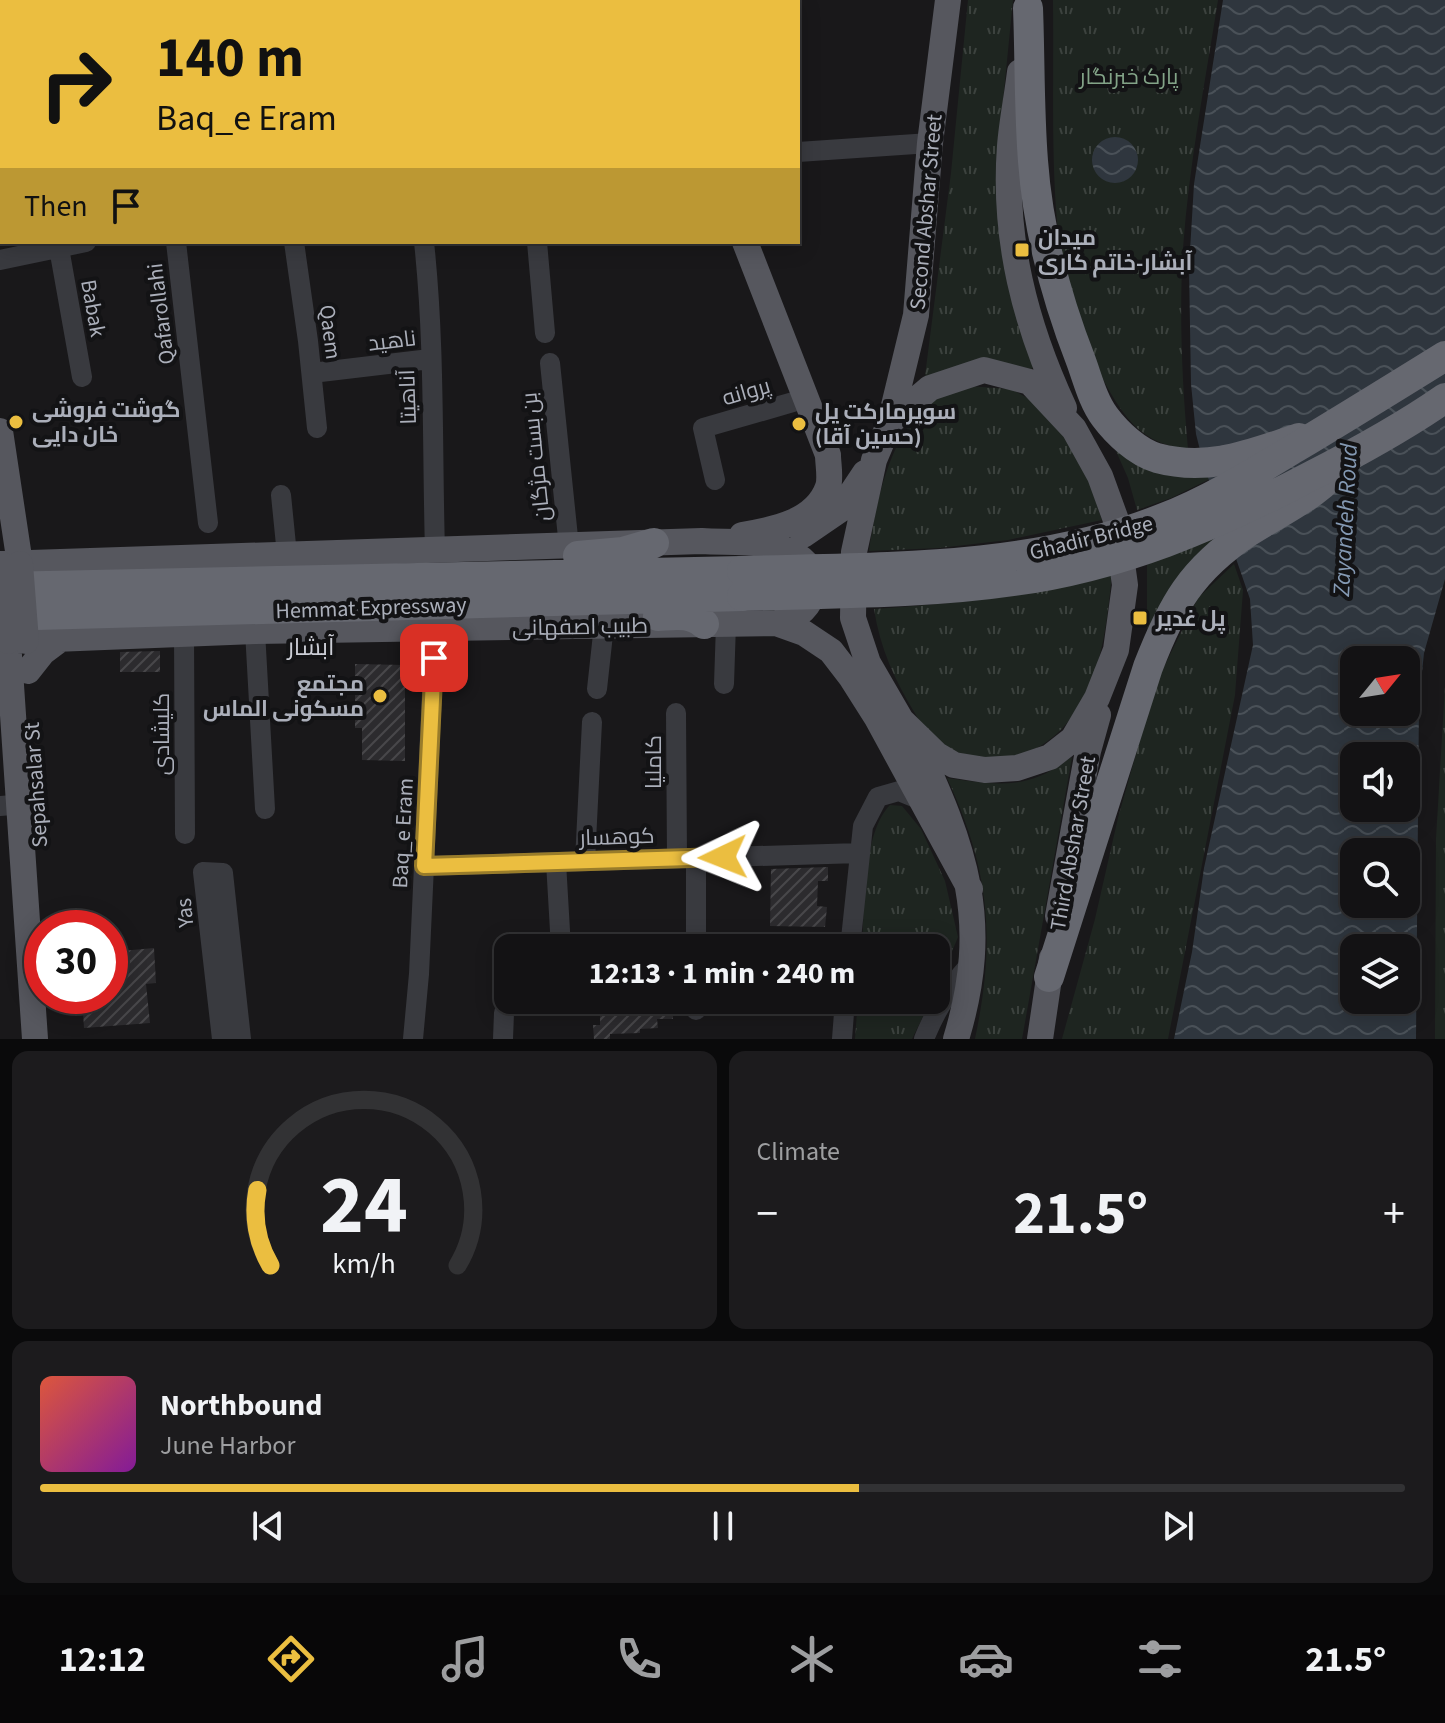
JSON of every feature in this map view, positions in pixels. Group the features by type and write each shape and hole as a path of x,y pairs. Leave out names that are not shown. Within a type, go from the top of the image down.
{"highway":[{"path":"1029,4 1033,160 1041,228 1057,293 1092,392 1104,415 1125,439 1154,457 1188,463 1229,461 1327,428 1445,339"},
{"name":"Ghadir Bridge","path":"742,584 1009,557 1103,538 1162,519 1238,482 1445,356"},
{"name":"Ghadir Bridge","path":"742,584 908,590 1015,581 1113,560 1173,541 1239,513 1347,458 1440,403"},
{"path":"1049,977 1148,667 1166,620 1191,582 1206,566 1247,533 1312,495 1333,477 1347,458"},
{"path":"445,603 502,562 623,552 654,543"},
{"name":"Hemmat Expressway","path":"7,640 445,603 742,584"},
{"name":"Hemmat Expressway","path":"0,587 445,603"},
{"path":"445,603 484,617 687,615 715,624"}],"main road":[{"name":"Second Abshar Street","path":"874,460 890,422 916,315 930,143 948,0"},
{"path":"910,730 937,755 954,765 985,770 1017,768 1050,757 1073,739 1097,698 1116,650 1125,585 1116,520 1100,476 1074,429 1042,359 1026,312 1014,257 1009,200 1010,145 1029,4"},
{"path":"702,541 777,529 805,516 820,502 829,485 828,455 746,244"},
{"path":"890,422 930,388 984,370 1030,382 1074,429"},
{"path":"807,398 842,460 855,465 874,460"},
{"name":"Sepahsalar St","path":"0,431 11,507 5,563 7,640 19,678 18,805 35,1039"},
{"path":"766,545 799,538 841,509 874,460"},
{"path":"874,460 854,552 853,618 868,663 910,730 956,834 970,889 973,961 956,1039"},
{"path":"11,507 19,524 35,544 56,558 72,562"},
{"path":"5,563 702,541 766,545 796,555 811,573 814,585 807,608 799,616 788,622 776,623"},
{"name":"طبیب اصفهانی","path":"7,640 255,631 445,603 604,625 776,623"},
{"path":"776,623 804,633 831,651 851,677 877,718 970,889"},
{"path":"19,678 59,640"},
{"name":"Third Abshar Street","path":"1040,1039 1088,751 1116,650"},
{"name":"Sepahsalar St","path":"18,805 41,910"},
{"path":"50,1014 52,1039"}],"street":[{"path":"800,152 930,143"},
{"name":"Qafarollahi","path":"176,244 208,523"},
{"name":"Qaem","path":"294,244 317,428"},
{"name":"آناهیتا","path":"424,244 432,315 430,359 435,551"},
{"path":"537,244 545,333"},
{"path":"0,260 70,245"},
{"name":"Babak","path":"70,245 82,377"},
{"name":"ناهید","path":"312,373 430,359"},
{"name":"بن بست مژگان","path":"550,363 569,547"},
{"name":"پروانه","path":"715,480 703,428 807,398"},
{"path":"281,495 287,555"},
{"name":"Baq_e Eram","path":"413,1039 445,603"},
{"path":"715,624 724,684"},
{"path":"597,689 604,625"},
{"path":"255,631 265,809"},
{"name":"کلیشادی","path":"184,634 185,834"},
{"name":"کاملیا","path":"676,713 695,934"},
{"path":"585,861 592,722"},
{"path":"851,934 863,826 878,797 899,791 921,800"},
{"name":"کوهسار","path":"424,866 860,853"},
{"path":"556,862 560,934"},
{"name":"Yas","path":"222,1039 203,872 223,873 241,1039"},
{"path":"924,1039 935,1010 953,982 973,961"},
{"path":"503,1039 504,1014"},
{"path":"842,1039 844,1014"}],"green space":[{"path":"968,0 1013,0 999,141 1035,362 1032,369 1002,363 925,376 951,173"},
{"name":"پارک خبرنگار","path":"1053,0 1218,0 1193,155 1183,248 1182,348 1188,449 1152,439 1134,425 1119,407 1093,357 1073,300 1060,244 1055,194"},
{"path":"967,386 1011,389 1046,408 1077,447 1102,520 1008,540 939,548 869,551 880,495 901,438 928,404"},
{"path":"1112,442 1141,467 1180,477 1218,475 1171,498 1137,510 1128,478"},
{"path":"1222,530 1167,597 1147,631 1147,565"},
{"path":"1234,564 1243,590 1235,695 1168,1039 1062,1039 1156,683 1198,598"},
{"path":"1112,575 1104,638 1096,669 1083,699 1063,728 1051,739 1023,754 991,758 955,752 928,734 889,664 874,609 1024,594"},
{"path":"1445,686 1445,1039 1435,1039 1436,839"},
{"path":"1072,757 1022,1039 975,1039 986,969 985,906 972,844 947,778 994,783 1029,780"},
{"path":"890,805 902,806 921,829 945,881 958,937 950,956 950,934 863,934 870,852 881,818"},
{"path":"857,1014 924,1014 912,1039 855,1039"}],"water":[{"name":"Zayandeh Roud","path":"1223,0 1445,0 1445,579 1424,653 1420,691 1420,646 1340,646 1340,726 1419,726 1419,742 1340,742 1340,822 1418,822 1418,838 1340,838 1340,918 1417,918 1417,934 1340,934 1340,1014 1416,1014 1416,1039 1174,1039 1192,952 1204,868 1253,645 1250,599 1196,434 1191,384 1189,268 1194,184"},
{"path":"1115,137 1131,144 1138,160 1131,176 1115,183 1099,176 1092,160 1099,144"}],"building":[{"path":"160,651 160,672 120,672 120,652"},
{"name":"مجتمع مسکونی الماس","path":"355,664 405,665 405,761 362,760 362,728 355,728"},
{"path":"828,867 828,881 818,881 817,906 827,907 825,927 770,926 771,869"},
{"path":"154,948 156,983 146,984 150,1023 84,1028 83,1014 128,1014 128,950"},
{"path":"600,1014 673,1014 673,1019 657,1019 658,1028 640,1029 640,1033 610,1034 610,1039 594,1039 593,1025 600,1025"}],"place":[{"name":"میدان آبشار-خاتم کاری","path":"1022,250"},
{"name":"گوشت فروشی خان دایی","path":"16,422"},
{"name":"سوپرمارکت پل (حسین آقا)","path":"799,424"},
{"name":"پل غدیر","path":"1140,618"},
{"name":"مجتمع مسکونی الماس","path":"380,696"}],"district":[{"name":"آبشار","path":"311,647"}],"route":[{"path":"434,658 424,866 723,857"}]}
